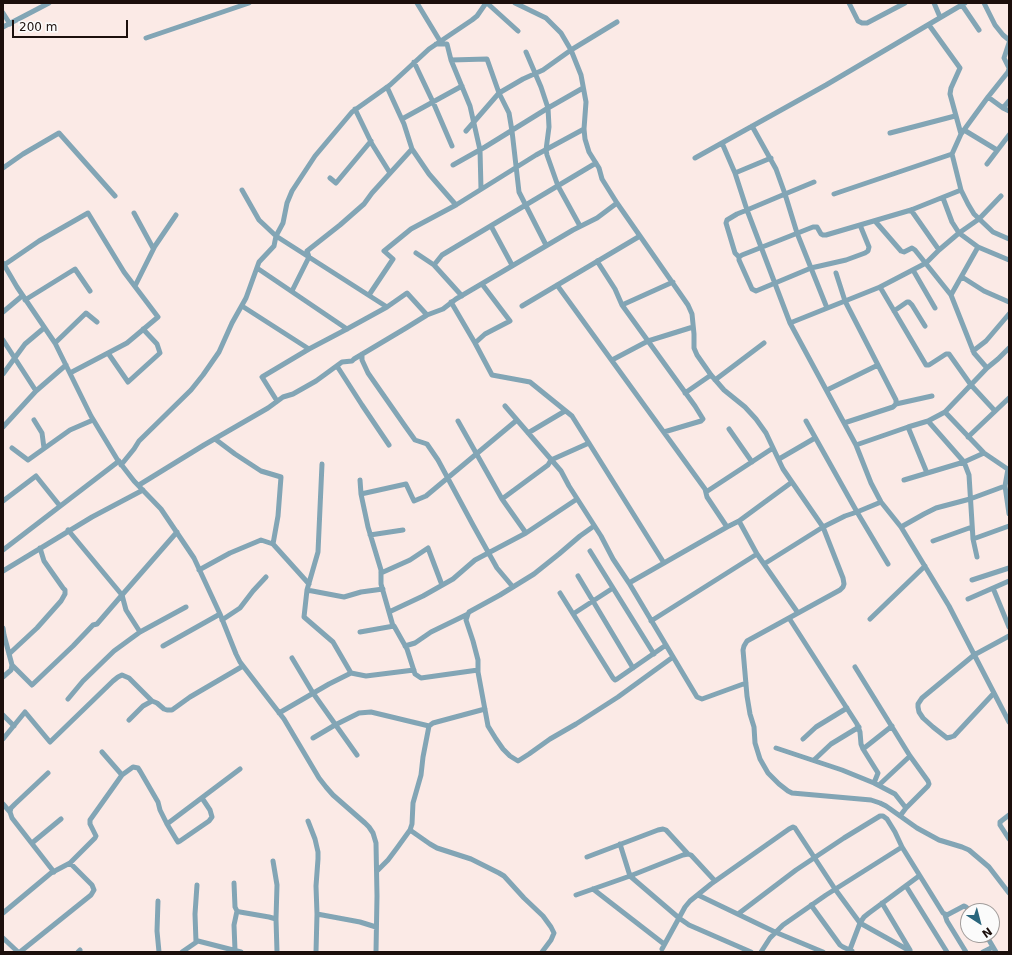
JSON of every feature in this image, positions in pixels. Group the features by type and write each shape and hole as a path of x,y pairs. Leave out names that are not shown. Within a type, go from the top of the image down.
{"street":[{"path":"3,27 47,3"},
{"path":"146,38 249,3"},
{"path":"417,3 438,43"},
{"path":"3,550 60,506 120,463 156,423 187,395 203,375 220,349 246,298 261,259 274,246 276,236 285,218 289,198 300,178 315,156 349,115 355,109 387,87 429,49 477,16 486,3 518,31"},
{"path":"515,3 550,22 561,33 571,50 581,75 586,102 584,129 585,139 589,152 596,163 602,179 617,204 688,305 692,314 694,348 697,355 714,380 745,407 756,419 766,434 783,469 823,527 843,578 844,584 840,590 745,644 743,650 750,714 754,727 755,743 760,759 768,773 779,784 792,793 870,800 880,803 916,828 939,840 968,850 989,867 1009,893"},
{"path":"849,3 858,21 862,23 867,23 894,6 905,3"},
{"path":"934,3 940,17"},
{"path":"984,3 995,25 1009,42 1004,58 1009,69 963,132 952,154 961,190 978,219 993,232 1009,239"},
{"path":"696,158 826,85 963,4 979,30"},
{"path":"3,13 10,24"},
{"path":"466,131 499,92 543,70 571,50 616,22"},
{"path":"929,25 960,68 951,88 950,94 955,116 963,132 997,150"},
{"path":"438,43 447,44 451,60 470,106 480,150 482,189"},
{"path":"526,52 536,73 548,108 549,127 546,150 547,155 558,186 580,226"},
{"path":"451,60 487,59 499,92 509,113 519,192 546,245"},
{"path":"414,62 452,146"},
{"path":"402,119 462,86"},
{"path":"387,87 402,119 412,149 429,174 456,205"},
{"path":"453,165 583,88"},
{"path":"988,97 1009,111"},
{"path":"1003,108 1009,101"},
{"path":"355,109 371,141 390,173"},
{"path":"890,133 955,116"},
{"path":"752,126 776,170 827,308"},
{"path":"369,295 393,259 384,251 412,229 456,205 546,150 584,129"},
{"path":"3,168 58,133 115,196"},
{"path":"987,164 1009,135"},
{"path":"330,178 336,183 371,141"},
{"path":"722,143 735,174 747,210 790,323 856,446 871,483 882,502 901,527 949,606 1009,722"},
{"path":"292,291 309,257 307,250 340,225 364,204 372,193 412,149"},
{"path":"834,194 952,154"},
{"path":"735,174 770,158"},
{"path":"434,265 442,255 596,163"},
{"path":"814,182 737,214 727,220 726,223 735,253 739,257 752,289 756,291 811,268 846,260 868,251 869,247 860,225"},
{"path":"242,190 259,220 276,236 387,306"},
{"path":"739,257 813,227 816,227 823,235 911,210 961,190"},
{"path":"790,323 880,287 926,264 939,250 978,219 1001,196"},
{"path":"943,198 952,222 959,233 978,247 1009,260"},
{"path":"139,485 268,408 283,397 296,392 325,375 344,361 352,361 361,357 427,315 443,309 451,302 546,245 597,218 617,204"},
{"path":"911,210 939,250"},
{"path":"70,373 127,343 158,317 124,272 88,213 39,241 4,264 23,298 55,344 93,420 120,463 161,509 194,558 220,614 236,654 243,666 279,713 326,787 369,827 373,833 376,843 376,952"},
{"path":"134,213 154,248"},
{"path":"135,286 154,248 176,214"},
{"path":"875,221 901,251 904,252 912,248 951,295 973,351 987,368"},
{"path":"491,226 512,266"},
{"path":"522,306 640,236"},
{"path":"951,295 978,247"},
{"path":"416,253 434,265 462,296"},
{"path":"597,261 615,289 622,305 703,419 664,432"},
{"path":"257,268 347,330"},
{"path":"3,312 23,298 75,270 90,291"},
{"path":"913,270 935,308"},
{"path":"836,273 845,301 896,400 896,404"},
{"path":"962,277 984,291 1009,302"},
{"path":"622,305 673,282"},
{"path":"475,343 485,334 510,321 482,284"},
{"path":"557,285 702,484 707,497 727,527"},
{"path":"880,287 926,365 929,365 946,354 949,354 971,385 995,411"},
{"path":"277,401 262,377 309,349 347,330 407,293 427,315"},
{"path":"451,302 492,375 530,382 572,416 664,563"},
{"path":"894,311 909,302 925,326"},
{"path":"242,306 309,349"},
{"path":"55,344 86,313 97,322"},
{"path":"973,351 986,341 1009,314"},
{"path":"612,360 648,342 693,327"},
{"path":"3,374 25,344 44,328"},
{"path":"108,353 128,382 160,353 157,344 143,329"},
{"path":"3,340 36,391"},
{"path":"714,380 764,343"},
{"path":"856,446 928,421 945,412 987,368 1009,348"},
{"path":"361,357 368,373 415,440 428,445 438,460 500,572 513,587"},
{"path":"3,427 36,391 66,365"},
{"path":"337,366 389,445"},
{"path":"826,390 878,366"},
{"path":"685,393 710,375"},
{"path":"844,423 893,407 896,404 932,396"},
{"path":"968,437 1009,398"},
{"path":"505,406 560,471 699,699 709,697 746,683"},
{"path":"528,433 565,410"},
{"path":"945,412 984,453 1009,469 1005,486 1009,514"},
{"path":"34,420 42,433 44,448"},
{"path":"12,448 28,460 70,430 93,420"},
{"path":"361,494 406,484 414,501 426,496 517,420"},
{"path":"458,421 502,499 526,533"},
{"path":"806,421 888,564"},
{"path":"928,421 964,462 968,475 973,539 976,557"},
{"path":"908,427 927,473"},
{"path":"729,429 752,462"},
{"path":"779,459 815,438"},
{"path":"215,439 262,471 281,477 278,516 273,544"},
{"path":"502,499 548,465 551,460 589,443"},
{"path":"706,492 773,448"},
{"path":"904,480 964,462 984,453"},
{"path":"322,464 318,552 308,587 304,617 333,642 350,673"},
{"path":"3,501 36,476 60,506"},
{"path":"360,480 361,494 370,535 381,573 381,584 393,626 405,646 416,675 421,678 478,670"},
{"path":"629,583 739,521 792,482"},
{"path":"901,527 936,508 970,499 1005,486"},
{"path":"3,571 92,516 143,490"},
{"path":"389,612 423,596 453,579 475,560 526,533 577,499"},
{"path":"764,564 823,527 882,502"},
{"path":"739,521 757,554 798,613"},
{"path":"405,646 414,643 431,632 468,614 534,574 594,526"},
{"path":"973,539 1009,526"},
{"path":"933,541 972,528"},
{"path":"68,530 122,595 126,610 140,632"},
{"path":"370,535 403,530"},
{"path":"3,628 3,635 12,665 32,685 93,625 98,624 177,532"},
{"path":"199,570 230,553 261,540 273,544 308,587 344,597 361,592 383,589"},
{"path":"9,654 37,628 61,601 65,594 65,590 44,561 40,548"},
{"path":"381,573 410,560 428,548 442,585"},
{"path":"590,551 654,654"},
{"path":"651,621 757,554"},
{"path":"870,619 925,566"},
{"path":"972,580 1009,568"},
{"path":"578,576 633,668"},
{"path":"222,620 240,608 253,590 266,577"},
{"path":"968,599 1009,581"},
{"path":"573,614 613,588"},
{"path":"994,588 1009,627"},
{"path":"560,593 615,680 666,646"},
{"path":"68,699 114,651 140,632 186,607"},
{"path":"163,646 220,614"},
{"path":"468,614 466,620 477,653 479,663 478,670 488,726 496,740 510,756 516,760 520,760 550,739 618,697 673,657"},
{"path":"789,618 859,727 863,749 878,773 877,784"},
{"path":"360,632 393,626"},
{"path":"994,693 954,736 950,738 947,738 933,727 919,712 918,704 922,698 974,655 1009,636"},
{"path":"292,658 313,693 356,755"},
{"path":"3,677 11,670 12,665"},
{"path":"3,738 25,712 50,742 112,681 122,675 129,678 152,701 164,709 172,710 190,697 243,666"},
{"path":"856,667 910,756 929,784 900,816"},
{"path":"279,713 350,673 366,676 414,670"},
{"path":"129,720 143,706 152,701"},
{"path":"803,739 816,727 847,708"},
{"path":"376,871 388,860 410,830 412,824 413,803 421,775 429,726 432,723 485,709"},
{"path":"313,738 359,713 371,712 429,726"},
{"path":"3,715 14,726"},
{"path":"863,749 892,726"},
{"path":"814,760 831,744 859,727"},
{"path":"776,748 814,760 877,784 895,794 906,808"},
{"path":"102,752 122,775"},
{"path":"877,784 910,756"},
{"path":"3,914 47,876 70,863 95,838 96,836 90,824 90,820 122,775 133,767 140,770 158,802 167,824 178,842 209,821 212,817 210,810 202,798"},
{"path":"167,824 240,769"},
{"path":"10,812 11,808 48,773"},
{"path":"3,804 54,872"},
{"path":"1009,815 1000,822 1000,825 1009,839"},
{"path":"738,914 796,870 880,816 883,816 887,819 895,832 902,848 945,915 966,952"},
{"path":"32,843 61,819"},
{"path":"308,821 318,852 316,886 316,952"},
{"path":"593,889 663,947 685,907 690,902 715,881 788,829 794,828 860,923 910,952"},
{"path":"587,857 663,829 666,830 688,854 691,855 715,881"},
{"path":"410,830 437,848 471,859 504,876 543,916 551,927 554,933 551,940 542,952"},
{"path":"620,844 630,876 679,918 688,925 751,952"},
{"path":"761,952 775,932 783,925 835,889 902,848"},
{"path":"576,895 688,854"},
{"path":"273,861 277,884 277,952"},
{"path":"3,938 19,952 91,895 94,890 92,885 70,863"},
{"path":"811,905 840,945 851,951 860,923 864,917 919,876"},
{"path":"234,883 235,906 237,911 234,925 235,950"},
{"path":"196,885 196,942"},
{"path":"906,886 947,952"},
{"path":"698,895 775,932 823,952"},
{"path":"158,901 156,932 159,952"},
{"path":"882,903 910,952"},
{"path":"945,915 960,908"},
{"path":"237,911 276,919"},
{"path":"317,914 360,922 376,927"},
{"path":"182,952 196,942 202,941 241,952"},
{"path":"991,943 996,952"},
{"path":"983,952 993,947"}]}
